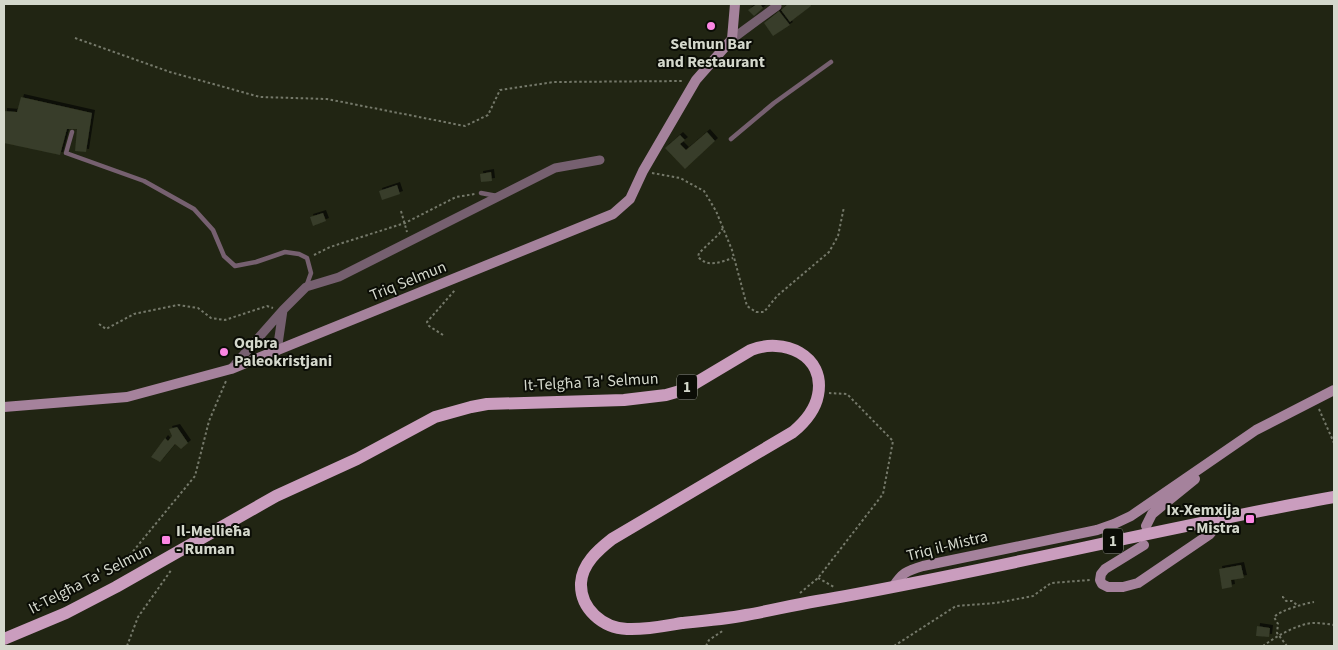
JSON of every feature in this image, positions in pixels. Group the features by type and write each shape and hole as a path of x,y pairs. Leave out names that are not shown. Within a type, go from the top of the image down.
{"main road":[{"name":"It-Telgħa Ta' Selmun","path":"4,639 66,613 116,587 276,496 357,459 435,417 479,405 506,402 624,400 666,395 694,384 751,350 760,346 775,345 793,348 808,358 816,371 818,394 814,408 805,422 793,432 601,547 584,569 581,582 586,604 592,614 611,626 627,629 744,615 893,587"},
{"name":"Triq il-Mistra","path":"893,587 1218,519 1334,497"},
{"name":"It-Telgħa Ta' Selmun","path":"4,634 22,631"}],"street":[{"path":"732,39 734,4"},
{"name":"Triq Selmun","path":"4,406 127,397 231,369 460,275 600,221 613,214 630,199 643,171 696,80 732,39 777,6"},
{"path":"231,369 306,287 340,277 555,168 600,160"},
{"path":"277,351 283,310"},
{"name":"Triq il-Mistra","path":"893,587 900,575 911,569 1097,530 1114,524 1131,516 1256,430 1334,390"},
{"name":"Triq il-Mistra","path":"1146,526 1152,514 1256,430"},
{"path":"1144,545 1105,569 1101,574 1100,580 1102,584 1108,588 1138,583 1210,534 1217,525 1218,519"}],"lane":[{"path":"731,139 774,102 831,62"},
{"path":"72,132 66,153 144,181 194,209 212,230 224,256 235,266 256,262 285,252 299,254 308,258 311,273 306,287"},
{"path":"481,192 498,196"}],"path":[{"path":"75,38 170,72 260,97 327,99 465,126 488,115 500,90 554,82 696,80"},
{"path":"643,171 680,178 704,190 723,227 732,250 747,306 756,312 764,312 777,296 829,252 838,236 844,207"},
{"path":"308,258 330,247 404,223 456,197 481,192"},
{"path":"401,211 411,241"},
{"path":"723,227 719,234 699,253 698,257 704,262 713,264 733,258"},
{"path":"443,335 429,326 427,322 462,282 460,275"},
{"path":"99,324 106,329 134,314 178,305 198,308 211,318 225,320 267,306 283,310"},
{"path":"116,587 130,555 195,476 209,420 231,369"},
{"path":"789,606 792,599 818,578 882,494 893,441 847,394 831,392 818,394"},
{"path":"1316,400 1334,444"},
{"path":"127,646 138,618 176,563"},
{"path":"894,646 956,606 996,603 1033,596 1051,583 1100,580"},
{"path":"1282,597 1286,601 1292,601 1297,605"},
{"path":"1287,646 1277,633 1278,624 1274,617 1276,614 1288,611 1297,605 1314,602"},
{"path":"1263,646 1301,625 1313,622 1334,625"}],"building":[{"path":"760,4 763,8 754,16 748,10"},
{"path":"788,4 810,4 811,6 790,22 781,10"},
{"path":"779,11 790,25 773,36 764,23"},
{"path":"21,97 92,113 86,152 75,151 77,129 67,129 60,155 4,143 4,111 17,112"},
{"path":"707,132 715,141 685,169 665,148 680,135 685,140 680,144 686,150"},
{"path":"491,172 492,181 481,182 480,174"},
{"path":"397,185 400,194 382,200 379,191"},
{"path":"323,213 326,221 313,226 310,217"},
{"path":"177,427 188,443 181,449 175,444 160,462 151,457 165,438 168,441 172,436 169,429"},
{"path":"1241,565 1244,578 1231,580 1232,587 1222,589 1219,569"},
{"path":"1257,626 1270,628 1269,637 1256,636"}],"place":[{"name":"Selmun Bar and Restaurant","path":"711,26"},
{"name":"Oqbra Paleokristjani","path":"224,352"},
{"name":"Ix-Xemxija - Mistra","path":"1250,519"},
{"name":"Il-Mellieħa - Ruman","path":"166,540"}]}
